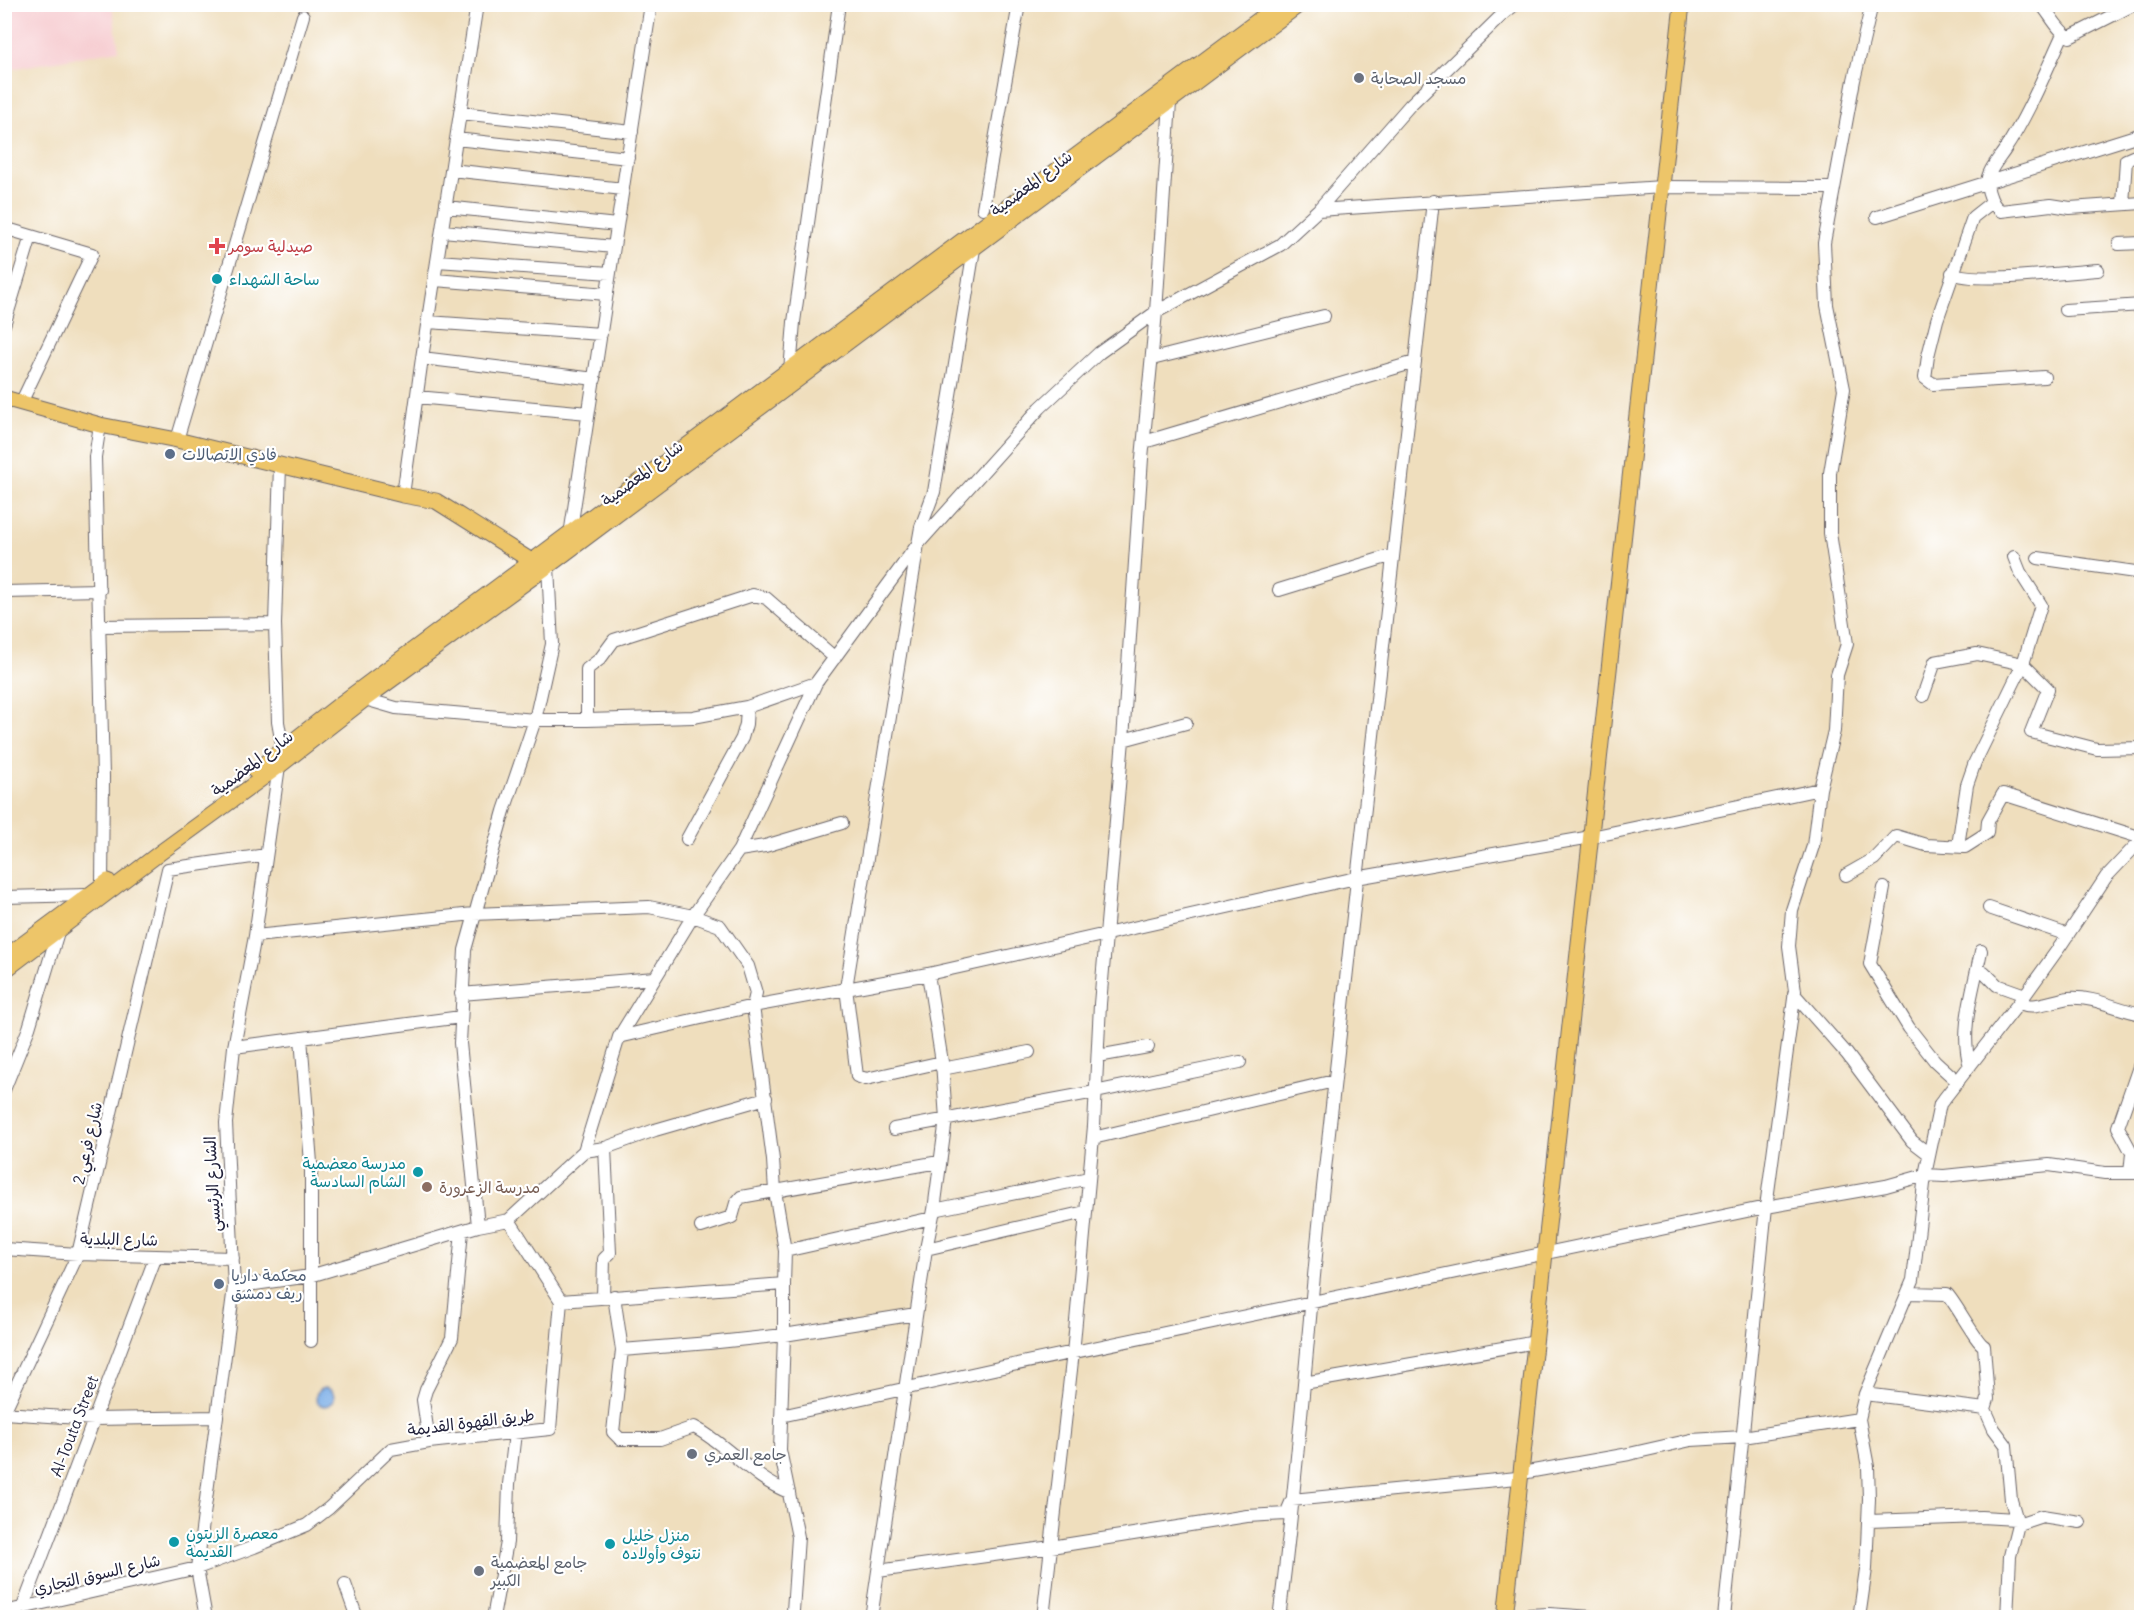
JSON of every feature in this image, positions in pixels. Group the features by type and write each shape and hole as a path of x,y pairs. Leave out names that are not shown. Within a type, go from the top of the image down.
{"main road":[{"name":"شارع المعضمية","path":"4,971 279,766 346,707 365,699 548,566 1170,102 1184,84 1280,4"},
{"name":"شارع المعضمية","path":"4,958 283,750 346,707 533,562 790,371 1184,84 1300,4"},
{"path":"1505,1617 1682,4"},
{"path":"4,398 100,425 177,440 436,501 533,562"}],"street":[{"path":"403,495 477,4"},
{"path":"570,535 651,4"},
{"path":"790,371 794,322 839,4"},
{"path":"983,208 1019,4"},
{"path":"234,1287 310,1276 478,1226 509,1220 584,1151 619,1037 693,916 739,850 816,683 918,544 1040,408 1099,353 1156,312 1280,244 1318,210 1410,105 1515,4"},
{"path":"1724,1617 1766,1207 1794,994 1789,946 1792,910 1812,846 1820,789 1834,731 1837,675 1847,644 1830,532 1830,473 1844,389 1827,294 1824,243 1854,80 1872,4"},
{"path":"2041,4 2063,34 2070,37 2135,4"},
{"path":"177,440 303,16"},
{"path":"2063,34 2013,138 1992,169 1987,182 1992,202 1995,208 2001,211 2051,205 2070,208 2142,203"},
{"path":"1043,1617 1073,1353 1093,1138 1106,934 1156,312 1170,102"},
{"path":"460,113 632,132"},
{"path":"1877,217 2142,134"},
{"path":"456,139 628,158"},
{"path":"2123,204 2126,160 2142,153"},
{"path":"452,170 623,189"},
{"path":"1318,210 1662,187 1833,188"},
{"path":"1278,1617 1293,1500 1310,1303 1356,878 1433,201"},
{"path":"1992,202 1973,217 1952,273 1928,356 1925,378 1933,384 2044,377"},
{"path":"446,207 618,225"},
{"path":"4,228 92,254 21,403"},
{"path":"443,231 614,248"},
{"path":"4,325 31,236"},
{"path":"2119,244 2142,243"},
{"path":"974,249 934,492 921,527 918,544 846,988 857,1076 866,1078 1029,1052"},
{"path":"437,261 610,273"},
{"path":"1952,273 1961,277 1971,277 2098,270"},
{"path":"435,280 607,294"},
{"path":"2065,310 2142,304"},
{"path":"1152,359 1324,316"},
{"path":"428,322 601,334"},
{"path":"422,358 595,379"},
{"path":"1144,442 1415,362"},
{"path":"417,397 588,413"},
{"path":"100,425 95,457 100,590 102,885"},
{"path":"280,465 275,624 279,722 283,750"},
{"path":"1279,590 1393,555"},
{"path":"1958,846 1967,785 1975,762 2023,664 2041,605 2020,572 2014,557"},
{"path":"2038,558 2142,573"},
{"path":"478,1226 460,1043 465,951 504,811 535,720 552,644 548,566"},
{"path":"4,592 100,590"},
{"path":"587,720 587,669 600,659 614,640 753,595 766,598 835,658"},
{"path":"100,626 275,624"},
{"path":"1923,696 1935,662 1977,654 2023,664 2048,688 2031,732 2097,748 2142,748"},
{"path":"365,699 396,708 535,720 693,717 747,707 816,683"},
{"path":"687,839 742,738 747,707"},
{"path":"1123,740 1186,723"},
{"name":"الشارع الرئيسي","path":"206,1617 197,1568 234,1287 226,1123 234,1047 255,936 283,750"},
{"path":"619,1037 753,1006 928,974 1356,878 1591,837 1820,789"},
{"path":"1846,874 1874,859 1896,836 1926,845 1965,847 1987,833 1988,822 2003,794 2142,839 2106,877 2022,999 1940,1104 1925,1175 1913,1280 1865,1394 1859,1419 1868,1467 1869,1521 1866,1569 1859,1617"},
{"path":"739,850 765,846 842,823"},
{"name":"شارع فرعي 2","path":"4,1412 78,1254 168,869 266,855"},
{"path":"1884,888 1870,964 1908,1028 1935,1061 1958,1082"},
{"path":"4,897 88,895"},
{"path":"255,936 474,914 649,907 693,916 720,926 748,966 756,993 753,1006 774,1160 775,1191 785,1251 780,1450 798,1537 793,1611 790,1617"},
{"path":"1989,908 2068,935"},
{"path":"4,1090 29,1028 58,932"},
{"path":"1970,1066 1966,1053 1967,1019 1981,951"},
{"path":"1977,971 1984,972 1996,985 2035,1006 2076,998 2142,1014"},
{"path":"871,1617 933,1214 945,1119 942,1066 928,974"},
{"path":"461,994 655,978"},
{"path":"1794,994 1847,1054 1912,1141 1929,1154"},
{"path":"234,1047 461,1017"},
{"path":"301,1038 311,1163 310,1341"},
{"path":"1098,1056 1148,1047"},
{"path":"781,1416 1766,1207 1886,1186 1925,1175 1944,1176 2049,1165 2105,1173 2136,1173 2132,1153 2118,1127 2142,1058"},
{"path":"894,1129 1095,1092 1240,1062"},
{"path":"1093,1138 1334,1081"},
{"path":"584,1151 605,1148 655,1130 766,1098"},
{"path":"605,1148 610,1253 604,1259 608,1297 622,1350 613,1432 615,1437 660,1439 694,1427 712,1437 772,1486 789,1492"},
{"path":"701,1227 732,1217 736,1203 741,1197 939,1162"},
{"path":"785,1251 1089,1178"},
{"path":"926,1249 1085,1212"},
{"path":"509,1220 561,1301 784,1284"},
{"path":"429,1442 423,1400 452,1338 462,1231"},
{"name":"شارع البلدية","path":"4,1249 78,1254 233,1258"},
{"name":"Al-Touta Street","path":"23,1607 156,1256"},
{"path":"1908,1293 1947,1294 1959,1308 1978,1343 1984,1346 1988,1399 1985,1409 1994,1429 2006,1445 2017,1522 2010,1556 2007,1617"},
{"name":"طريق القهوة القديمة","path":"197,1568 254,1548 307,1525 391,1449 429,1442 550,1429 561,1301"},
{"path":"622,1350 784,1335 916,1314"},
{"path":"1304,1383 1536,1342"},
{"path":"1865,1394 1985,1409"},
{"path":"4,1412 94,1419 217,1417"},
{"path":"1293,1500 1516,1478 1522,1473 1629,1454 1691,1440 1743,1437 1859,1419"},
{"path":"493,1617 507,1542 509,1485 515,1433"},
{"path":"878,1571 1247,1516 1286,1514 1293,1500"},
{"path":"2013,1506 2042,1516 2080,1522"},
{"path":"1869,1521 1981,1517 2017,1522 2042,1516"},
{"name":"شارع السوق التجاري","path":"4,1612 197,1568"},
{"path":"345,1584 357,1617"},
{"path":"1505,1617 1549,1614 1607,1617"}],"shaded area":[{"path":"5,4 112,5 119,50 5,70"}],"water":[{"path":"321,1388 329,1388 334,1393 332,1404 321,1406 316,1401 316,1393"}],"place":[{"name":"مسجد الصحابة","path":"1359,78"},
{"name":"صيدلية سومر","path":"217,246"},
{"name":"ساحة الشهداء","path":"217,279"},
{"name":"فادي الاتصالات","path":"170,454"},
{"name":"مدرسة معضمية الشام السادسة","path":"418,1172"},
{"name":"مدرسة الزعرورة","path":"427,1187"},
{"name":"محكمة داريا ريف دمشق","path":"219,1284"},
{"name":"جامع العمري","path":"692,1454"},
{"name":"معصرة الزيتون القديمة","path":"174,1542"},
{"name":"منزل خليل نتوف وأولاده","path":"610,1544"},
{"name":"جامع المعضمية الكبير","path":"479,1571"}]}
